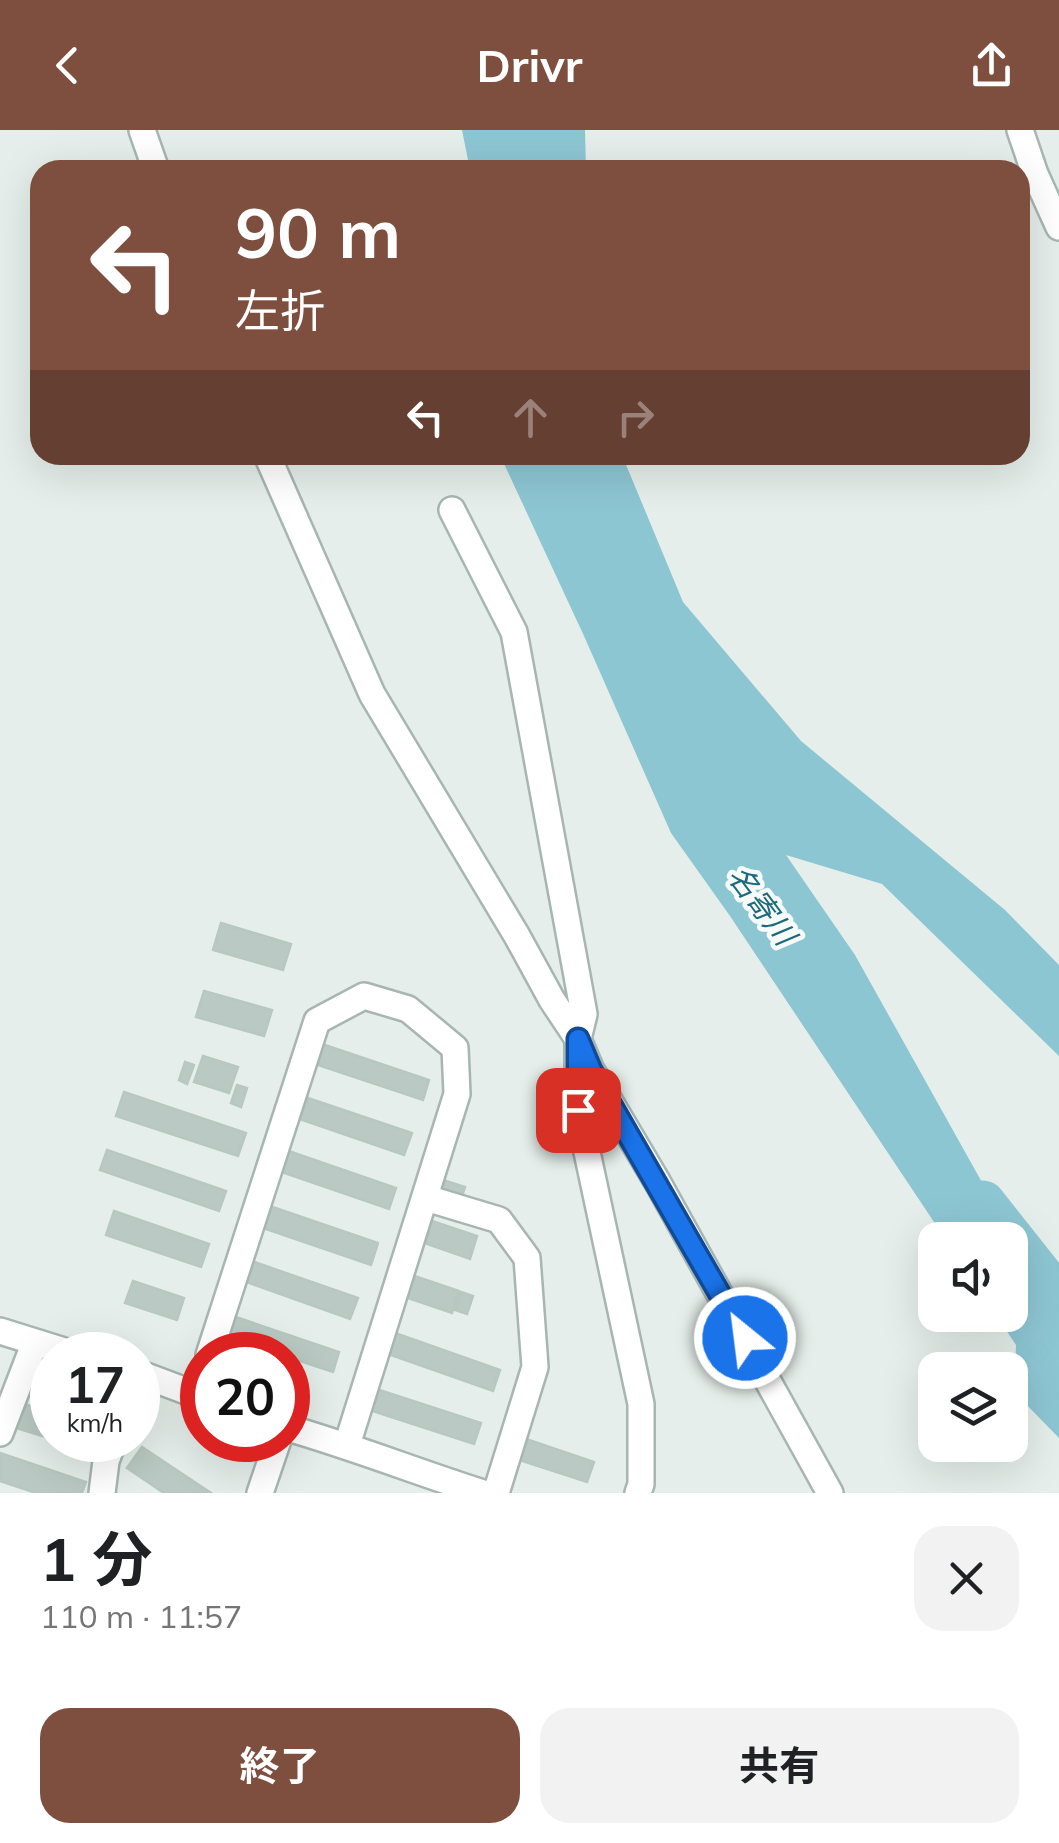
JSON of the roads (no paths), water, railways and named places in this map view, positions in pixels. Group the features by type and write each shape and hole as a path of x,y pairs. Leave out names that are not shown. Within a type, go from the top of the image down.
{"street":[{"path":"142,130 152,160"},
{"path":"1020,130 1059,227"},
{"path":"271,465 372,694 578,1039 591,1070 830,1493"},
{"path":"452,510 514,632 584,1014 578,1039 578,1110 641,1404 638,1493"},
{"path":"216,1332 318,1021 364,996 408,1009 455,1048 458,1094 347,1445"},
{"path":"426,1198 498,1220 527,1258 535,1367 496,1493"},
{"path":"0,1331 30,1340"},
{"path":"0,1433 30,1355"},
{"path":"310,1434 347,1445 438,1486 483,1493"},
{"path":"102,1493 106,1462"},
{"path":"260,1493 271,1462"}],"water":[{"path":"462,130 585,130 586,160 468,160"},
{"path":"505,465 626,465 683,602 801,741 1005,910 1059,965 1059,1056 882,884 786,855 855,955 1004,1222 934,1222 671,833"},
{"path":"1028,1265 1059,1320 1059,1438 1028,1406 1028,1352 1016,1352 1007,1332 1028,1332"}],"waterway":[{"name":"名寄川","path":"983,1203 1059,1299"}]}
